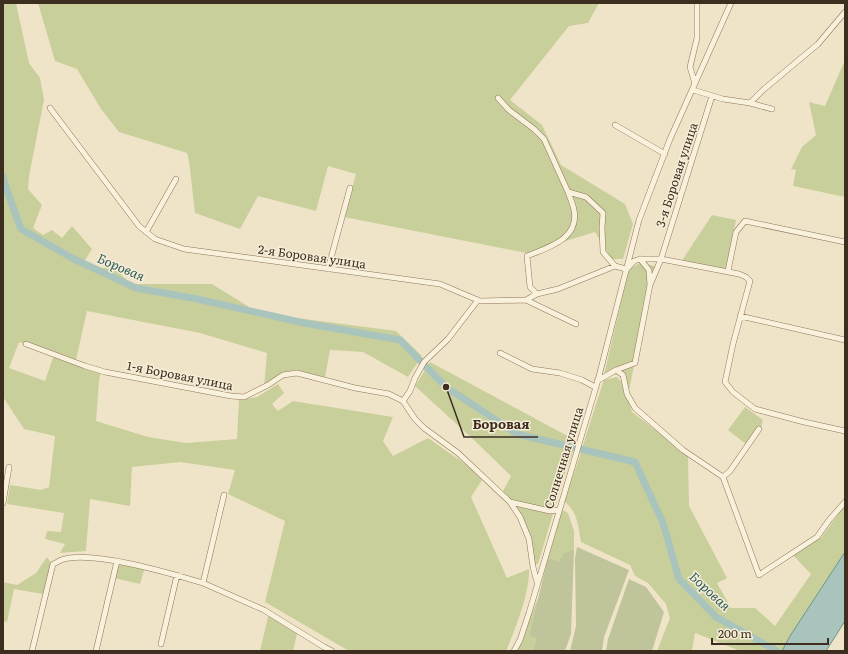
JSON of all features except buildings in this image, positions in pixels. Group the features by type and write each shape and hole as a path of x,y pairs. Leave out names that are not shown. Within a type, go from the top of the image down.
{"street":[{"path":"697,3 697,38 690,67 694,87 712,96 750,103 772,109"},
{"name":"Солнечная улица","path":"514,651 520,640 538,583 597,381 639,220 665,154 731,3"},
{"path":"750,103 818,44 845,12"},
{"name":"3-я Боровая улица","path":"650,285 661,259 712,96"},
{"path":"498,98 509,110 534,129 544,139 575,211 574,225 568,237 550,247 526,256 530,287 537,294"},
{"name":"2-я Боровая улица","path":"50,108 138,226 154,239 184,249 440,284 478,300 492,301 526,300 537,294 558,289 615,266"},
{"path":"615,125 665,154"},
{"path":"146,232 176,179"},
{"path":"328,269 335,237 350,188"},
{"path":"568,192 586,197 603,213 603,252 615,266 626,269 634,261 640,259 661,259 728,271 746,277 750,281 740,316 725,382 734,392 755,409 845,431"},
{"path":"728,271 736,232 745,221 845,242"},
{"path":"597,381 616,370 634,363 650,285 649,270 640,259"},
{"path":"478,300 448,339 424,362 410,391 403,400 419,424 458,453 510,502 520,517 529,539 533,567 538,583"},
{"path":"526,300 576,324"},
{"path":"740,316 845,340"},
{"name":"1-я Боровая улица","path":"26,344 105,372 244,398 283,375 297,373 355,388 389,394 403,400"},
{"path":"500,354 532,369 560,373 582,380 595,387"},
{"path":"616,370 623,375 627,394 635,408 683,450 723,477 759,575 817,537 845,502"},
{"path":"723,477 730,471 759,429"},
{"path":"3,503 9,467"},
{"path":"204,583 224,495"},
{"path":"510,502 550,510 559,510"},
{"path":"32,651 53,564 72,558 89,557 117,561 204,583 264,610 324,649 332,651"},
{"path":"96,651 117,561"},
{"path":"161,644 177,575"}],"green space":[{"path":"3,3 16,3 29,63 40,78 44,100 29,176 28,189 42,205 33,228 43,235 52,230 62,238 72,226 92,249 84,262 98,271 110,264 131,284 212,284 259,313 396,331 422,356 408,377 363,352 330,350 325,377 293,370 274,379 264,387 267,353 200,333 87,311 76,360 102,368 99,380 96,421 148,437 186,443 237,439 239,400 257,397 278,384 284,393 272,404 278,411 293,401 393,417 383,441 393,456 428,438 465,464 482,480 471,497 507,578 529,569 525,600 506,651 349,651 265,602 285,521 228,494 235,470 180,462 132,467 130,506 90,499 86,551 60,553 65,544 45,539 47,531 61,532 64,513 7,504 10,485 41,490 49,487 55,436 24,429 3,397","holes":["19,342 54,355 45,381 9,368"]},
{"path":"38,3 599,3 588,23 569,26 510,100 542,125 561,165 625,204 633,224 623,259 612,259 595,232 527,253 344,217 356,174 328,166 316,211 258,196 240,229 195,213 187,153 119,132 101,109 77,69 55,61"},
{"path":"845,60 845,197 793,186 796,170 791,169 802,147 816,135 809,102 825,106"},
{"path":"712,215 736,220 726,270 681,262"},
{"path":"640,263 655,266 629,390 622,374 604,375 629,269"},
{"path":"430,362 577,441 566,470 538,564 534,564 528,531 502,493 511,476 415,386"},
{"path":"617,377 623,384 632,412 688,455 689,506 727,578 717,583 731,608 755,608 775,626 811,574 791,553 821,538 845,505 845,552 790,636 782,651 740,651 695,633 692,651 657,651 670,618 666,604 648,583 635,576 630,565 581,542 575,515 569,505 564,501 604,380"},
{"path":"745,407 763,420 761,428 746,444 728,430"},
{"path":"562,510 568,513 574,531 574,550 563,553 559,561 548,558"},
{"path":"577,547 629,570 604,637 602,651 570,651 576,626 575,558"},
{"path":"574,550 571,634 565,651 533,651 536,638 529,636 548,558 559,561 563,553"},
{"path":"47,557 51,563 43,594 14,589 7,622 3,621 3,582 17,585 36,573"},
{"path":"120,562 145,567 140,584 114,578"},
{"path":"629,579 646,587 664,612 652,651 606,651 608,639"},
{"path":"539,596 529,636 536,637 533,651 516,651"},
{"path":"269,613 298,630 293,651 260,651"}],"water":[{"path":"845,552 845,621 826,651 782,651 790,636"}],"waterway":[{"name":"Боровая","path":"3,176 21,229 74,259 136,288 197,299 304,323 400,340 446,387 517,434 635,462 663,523 679,579 716,617 777,651"}],"place":[{"name":"Боровая","path":"446,387"}]}
